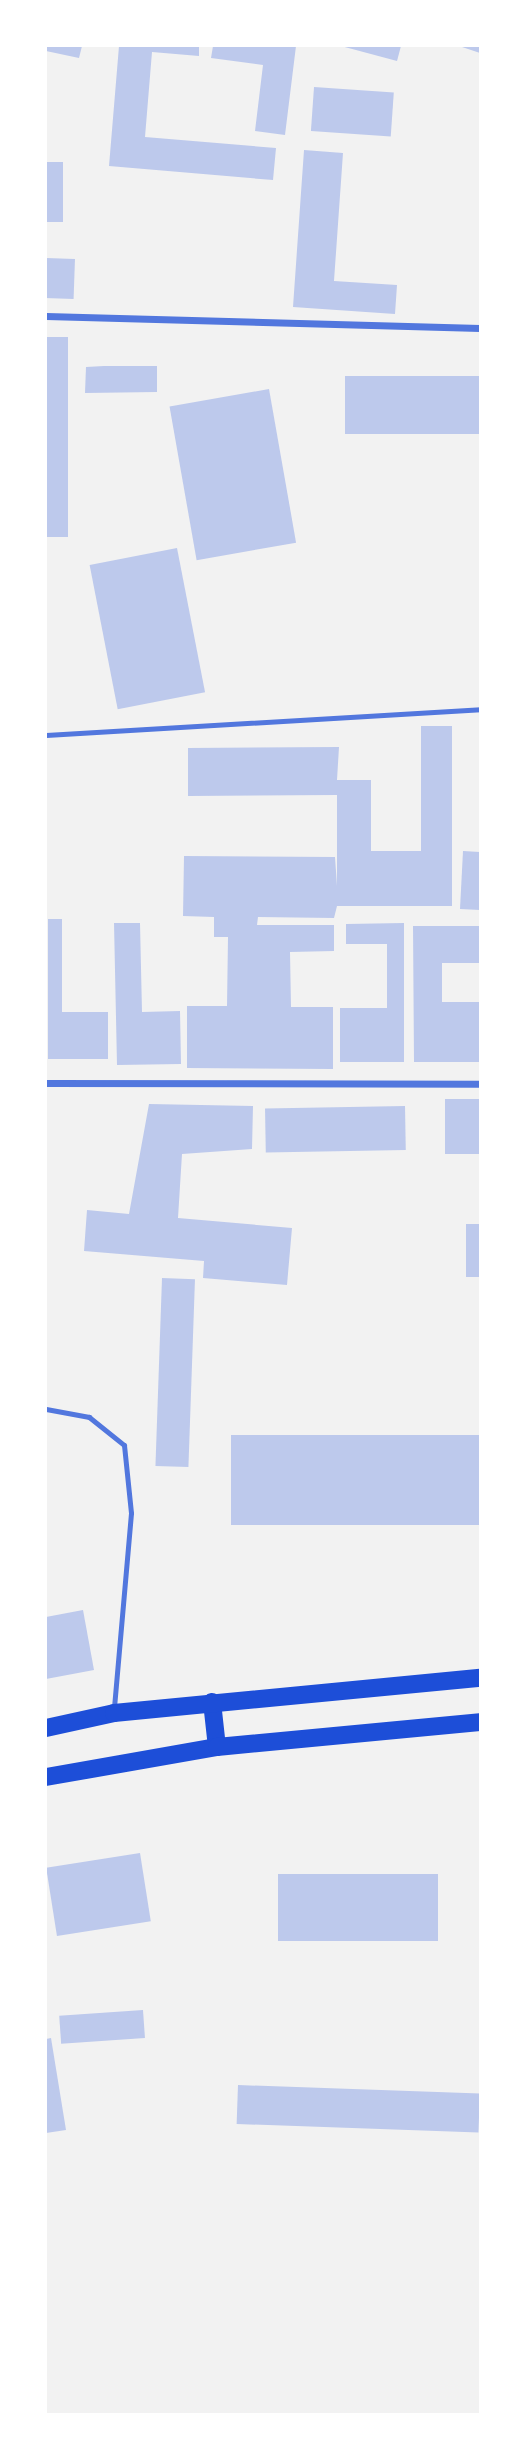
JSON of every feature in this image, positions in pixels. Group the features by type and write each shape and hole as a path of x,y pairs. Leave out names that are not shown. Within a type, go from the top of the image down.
{"main road":[{"path":"46,1728 114,1713 481,1678"},
{"path":"212,1702 217,1747"},
{"path":"46,1777 217,1747 481,1722"}],"street":[{"path":"46,316 481,328"},
{"path":"46,1083 481,1084"}],"lane":[{"path":"46,735 481,709"},
{"path":"46,1409 89,1417 124,1445 131,1513 114,1713"}],"building":[{"path":"46,46 82,46 79,58 46,51"},
{"path":"119,46 199,46 199,56 152,52 145,137 276,148 273,180 109,166"},
{"path":"213,46 296,46 285,135 255,131 263,65 211,58"},
{"path":"341,46 401,46 397,61"},
{"path":"459,46 480,46 480,53"},
{"path":"314,87 394,93 391,136 311,131"},
{"path":"304,150 343,153 334,281 397,285 395,314 293,307"},
{"path":"46,162 63,162 63,222 46,222"},
{"path":"46,258 75,259 74,299 46,298"},
{"path":"46,337 68,337 68,537 46,537"},
{"path":"157,366 157,392 85,393 86,367"},
{"path":"345,376 480,376 480,434 345,434"},
{"path":"269,389 296,543 197,560 170,407"},
{"path":"177,548 205,692 118,709 90,565"},
{"path":"421,726 452,726 452,906 337,906 334,918 258,917 257,925 334,925 334,951 290,952 291,1007 333,1007 333,1069 187,1068 187,1006 227,1006 228,937 214,937 214,917 183,916 184,856 335,857 337,886 337,795 188,796 188,748 339,747 337,780 371,780 371,851 421,851"},
{"path":"463,851 480,852 480,910 460,909"},
{"path":"48,919 62,919 62,1012 108,1012 108,1059 48,1059"},
{"path":"114,923 140,923 142,1012 180,1011 181,1064 117,1065"},
{"path":"404,923 404,1062 340,1062 340,1008 387,1008 387,944 346,944 346,924"},
{"path":"413,926 480,926 480,963 442,963 442,1002 480,1002 480,1062 414,1062"},
{"path":"445,1099 480,1099 480,1154 445,1154"},
{"path":"149,1104 253,1106 252,1149 182,1154 178,1218 292,1228 287,1285 203,1278 204,1261 84,1251 87,1210 129,1214"},
{"path":"405,1106 406,1150 266,1152 265,1108"},
{"path":"466,1224 480,1224 480,1277 466,1277"},
{"path":"162,1278 195,1279 188,1467 155,1466"},
{"path":"231,1435 480,1435 480,1525 231,1525"},
{"path":"83,1610 94,1670 46,1679 46,1617"},
{"path":"140,1853 151,1921 57,1936 46,1868"},
{"path":"278,1874 438,1874 438,1941 278,1941"},
{"path":"143,2010 145,2038 61,2044 59,2016"},
{"path":"51,2038 66,2130 46,2133 46,2039"},
{"path":"238,2085 480,2093 478,2132 237,2124"}]}
